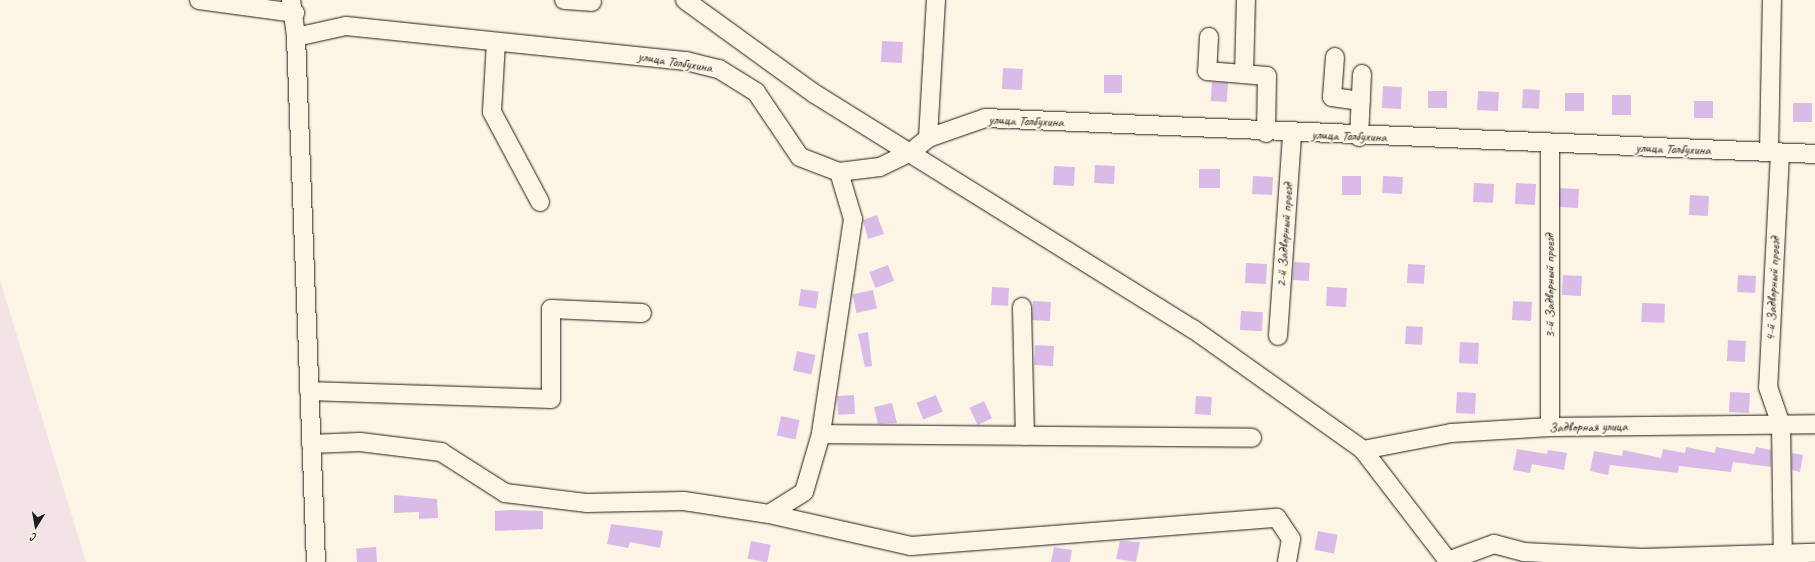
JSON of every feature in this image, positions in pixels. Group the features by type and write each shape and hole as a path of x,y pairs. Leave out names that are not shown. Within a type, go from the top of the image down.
{"street":[{"path":"199,0 293,6 296,36 316,562"},
{"path":"564,0 592,2"},
{"path":"686,0 815,94 911,152 1193,329 1364,450 1449,561 1494,544 1524,552 1642,558 1783,558 1815,553"},
{"path":"928,138 936,0"},
{"path":"1244,74 1246,0"},
{"name":"4-й Задворный проезд","path":"1772,0 1774,152 1768,387 1780,424 1783,558"},
{"name":"улица Толбухина","path":"296,36 346,26 686,61 719,69 756,92 800,157 839,172 880,167 911,152 928,138 985,118 1266,133 1815,154"},
{"path":"1209,37 1207,71 1267,76 1266,133"},
{"path":"496,42 492,112 540,202"},
{"path":"1335,56 1332,97 1361,101"},
{"path":"1359,137 1362,74"},
{"name":"2-й Задворный проезд","path":"1278,336 1292,134"},
{"name":"3-й Задворный проезд","path":"1550,144 1550,427"},
{"path":"769,514 804,492 821,434 853,219 839,172"},
{"path":"1022,307 1024,436"},
{"path":"309,391 551,399 551,309 642,313"},
{"name":"Задворная улица","path":"1364,450 1451,433 1550,427 1815,424"},
{"path":"821,434 1252,438"},
{"path":"311,444 360,442 441,452 505,493 587,503 684,501 769,514 911,546 1277,518 1291,539 1288,562"}],"shaded area":[{"path":"0,280 86,562 0,562"}],"building":[{"path":"882,41 903,42 902,63 881,62"},
{"path":"1003,68 1023,69 1022,90 1002,89"},
{"path":"1104,75 1122,75 1122,93 1104,93"},
{"path":"1212,82 1228,83 1227,102 1211,101"},
{"path":"1383,86 1402,87 1401,109 1382,108"},
{"path":"1523,89 1540,90 1539,109 1522,108"},
{"path":"1428,91 1447,91 1447,108 1428,108"},
{"path":"1478,91 1499,92 1498,111 1477,110"},
{"path":"1565,93 1584,93 1584,111 1565,111"},
{"path":"1612,95 1631,95 1631,115 1612,115"},
{"path":"1694,101 1713,101 1713,118 1694,118"},
{"path":"1793,103 1812,103 1812,122 1793,122"},
{"path":"1095,165 1115,166 1114,184 1094,183"},
{"path":"1054,166 1075,167 1074,186 1053,185"},
{"path":"1199,169 1220,169 1220,188 1199,188"},
{"path":"1253,176 1273,177 1272,195 1252,194"},
{"path":"1342,176 1361,176 1361,195 1342,195"},
{"path":"1383,176 1403,177 1402,194 1382,193"},
{"path":"1474,183 1494,184 1493,203 1473,202"},
{"path":"1516,183 1536,184 1535,205 1515,204"},
{"path":"1560,188 1579,189 1578,208 1559,207"},
{"path":"1690,195 1709,196 1708,216 1689,215"},
{"path":"877,215 884,234 868,239 863,220"},
{"path":"1294,262 1310,263 1309,281 1293,280"},
{"path":"1246,263 1267,264 1266,284 1245,283"},
{"path":"1408,264 1425,265 1424,284 1407,283"},
{"path":"888,265 894,281 875,288 869,272"},
{"path":"1563,275 1582,276 1581,296 1562,295"},
{"path":"1738,275 1756,276 1755,293 1737,292"},
{"path":"992,287 1009,288 1008,306 991,305"},
{"path":"1327,287 1347,288 1346,307 1326,306"},
{"path":"801,289 819,292 816,309 798,306"},
{"path":"873,290 877,309 856,313 852,294"},
{"path":"1033,301 1051,302 1050,321 1032,320"},
{"path":"1513,301 1532,302 1531,321 1512,320"},
{"path":"1642,303 1665,304 1664,323 1641,322"},
{"path":"1241,311 1263,312 1262,331 1240,330"},
{"path":"1406,326 1423,327 1422,345 1405,344"},
{"path":"868,332 872,366 865,367 858,334"},
{"path":"1728,340 1746,341 1745,362 1727,361"},
{"path":"1460,342 1479,343 1478,364 1459,363"},
{"path":"1035,345 1054,346 1053,366 1034,365"},
{"path":"797,351 816,355 811,375 793,371"},
{"path":"1457,392 1476,393 1475,414 1456,413"},
{"path":"1730,392 1750,393 1749,413 1729,412"},
{"path":"854,395 855,414 838,415 837,396"},
{"path":"936,395 943,412 923,420 917,403"},
{"path":"1196,396 1212,397 1211,415 1195,414"},
{"path":"984,401 992,418 978,425 969,408"},
{"path":"892,403 897,423 878,424 874,407"},
{"path":"781,416 800,420 795,440 777,436"},
{"path":"1686,447 1715,453 1716,447 1754,454 1756,447 1771,450 1771,467 1733,462 1731,472 1679,466 1678,473 1610,465 1608,475 1590,471 1594,451 1622,456 1623,450 1661,458 1663,449 1685,453"},
{"path":"1517,449 1547,454 1548,450 1567,453 1564,470 1532,464 1530,473 1513,470"},
{"path":"1792,453 1803,455 1800,472 1792,470"},
{"path":"394,495 437,499 438,518 419,519 419,512 394,513"},
{"path":"495,511 543,511 543,529 495,531"},
{"path":"611,524 663,531 660,548 630,542 628,548 607,544"},
{"path":"1318,531 1338,535 1334,553 1314,550"},
{"path":"751,541 771,545 767,562 748,559"},
{"path":"1120,541 1140,542 1136,562 1116,559"},
{"path":"376,547 377,562 357,562 356,548"},
{"path":"1054,547 1072,550 1070,562 1051,562"}]}
